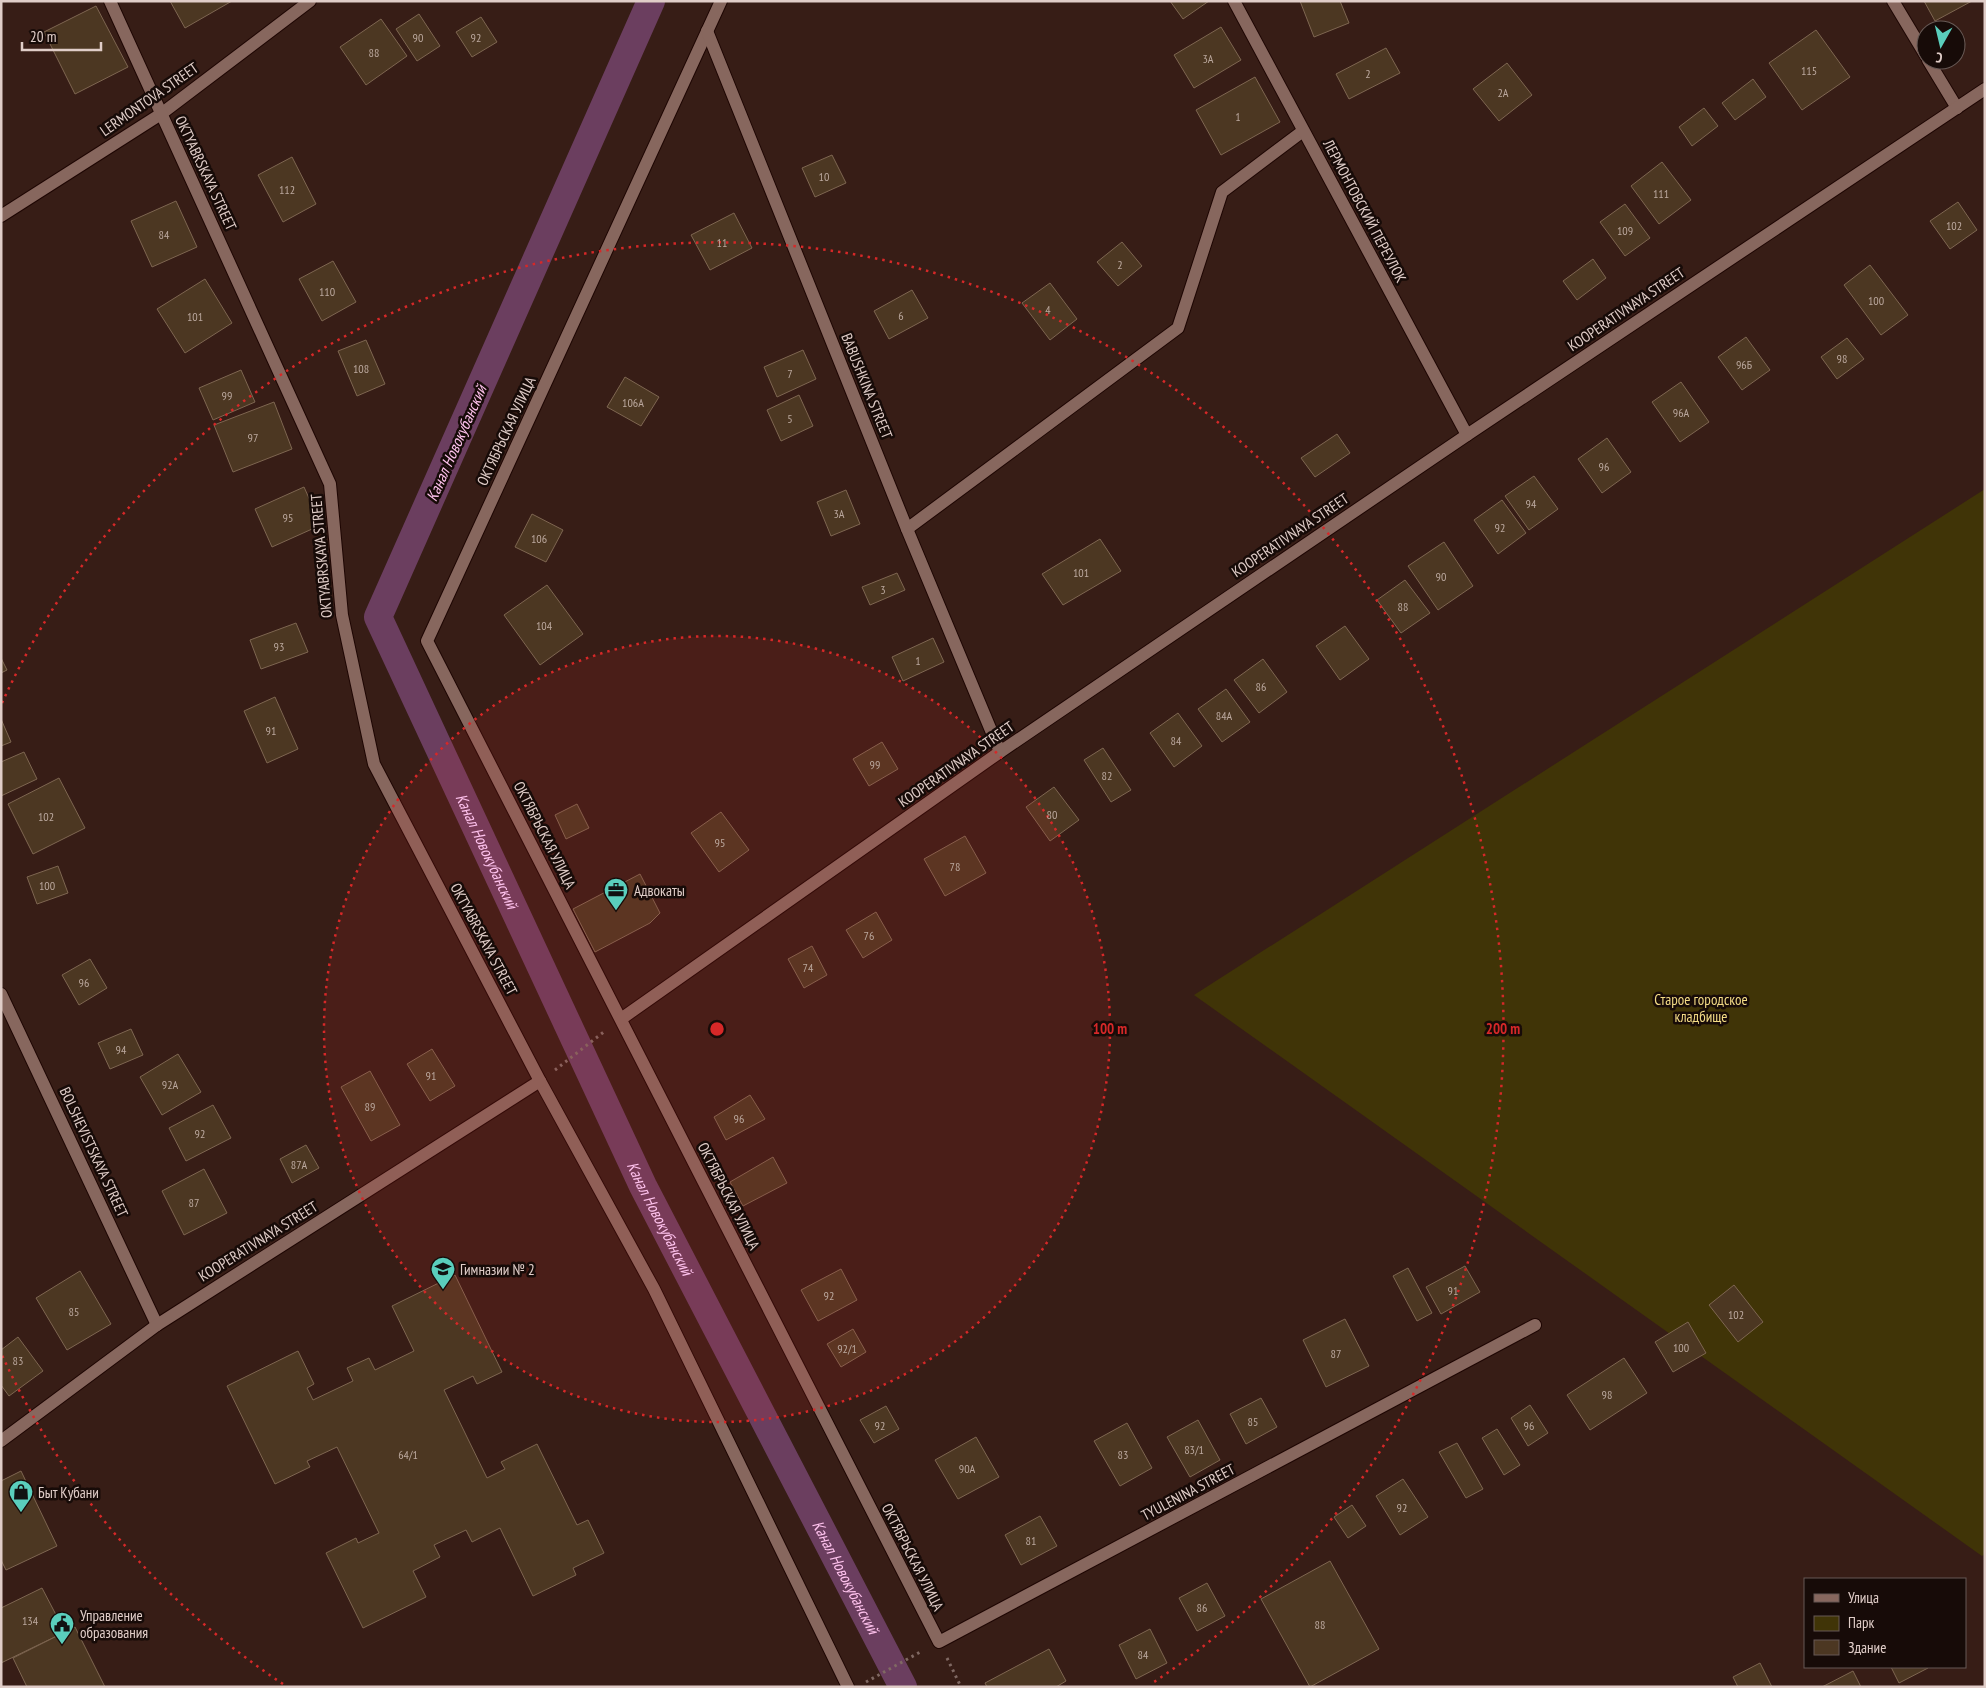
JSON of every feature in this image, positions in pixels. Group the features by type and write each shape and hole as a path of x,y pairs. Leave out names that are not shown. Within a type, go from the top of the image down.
{"street":[{"name":"OKTYABRSKAYA STREET","path":"110,1 330,484 342,614 374,764 540,1081 654,1289 848,1687"},
{"name":"LERMONTOVA STREET","path":"1,216 161,114 310,1"},
{"path":"707,31 721,1"},
{"name":"ЛЕРМОНТОВСКИЙ ПЕРЕУЛОК","path":"1234,1 1467,435"},
{"path":"1893,1 1916,39"},
{"name":"BABUSHKINA STREET","path":"707,31 907,529 1000,752"},
{"name":"ОКТЯБРЬСКАЯ УЛИЦА","path":"707,31 427,642 939,1642"},
{"path":"1934,70 1957,108"},
{"name":"KOOPERATIVNAYA STREET","path":"621,1019 1000,752 1467,435 1985,88"},
{"path":"907,529 1178,328 1222,192 1303,131"},
{"name":"BOLSHEVISTSKAYA STREET","path":"1,994 157,1325"},
{"name":"KOOPERATIVNAYA STREET","path":"1,1441 157,1325 540,1081"},
{"name":"TYULENINA STREET","path":"939,1642 1535,1325"}],"path":[{"path":"540,1081 621,1019"},
{"path":"865,1682 939,1642 961,1687"}],"green space":[{"name":"Старое городское кладбище","path":"1985,489 1985,1554 1982,1556 1194,995"}],"building":[{"path":"170,1 232,1 185,28"},
{"path":"1170,1 1209,1 1183,19"},
{"path":"1300,1 1340,1 1349,23 1314,37"},
{"path":"1924,1 1972,1 1937,20 1934,20"},
{"path":"96,6 128,67 75,94 44,32"},
{"path":"419,14 440,46 417,61 396,29"},
{"path":"481,17 497,42 472,57 456,32"},
{"path":"381,19 407,56 366,85 340,47"},
{"path":"1221,27 1241,60 1194,88 1174,55"},
{"path":"1816,30 1850,77 1802,110 1769,63"},
{"path":"1386,48 1400,73 1349,99 1336,74"},
{"path":"1507,63 1532,95 1499,121 1473,89"},
{"path":"1255,77 1280,122 1221,155 1196,110"},
{"path":"1753,79 1766,97 1735,120 1722,103"},
{"path":"1704,108 1718,126 1692,146 1679,127"},
{"path":"832,155 846,183 815,197 802,168"},
{"path":"292,157 316,204 283,222 258,175"},
{"path":"1662,162 1691,200 1659,224 1631,186"},
{"path":"176,201 197,247 152,267 131,221"},
{"path":"1958,202 1977,230 1950,249 1930,221"},
{"path":"1625,204 1650,238 1625,256 1600,222"},
{"path":"734,213 752,248 710,270 691,235"},
{"path":"1122,242 1142,266 1118,286 1097,262"},
{"path":"1593,259 1606,278 1577,300 1563,281"},
{"path":"333,261 356,302 322,321 299,279"},
{"path":"1870,265 1908,315 1881,335 1844,285"},
{"path":"205,279 232,323 185,353 157,309"},
{"path":"1050,283 1077,319 1050,340 1022,303"},
{"path":"912,290 928,318 889,339 874,311"},
{"path":"1746,337 1770,370 1742,390 1718,357"},
{"path":"1847,338 1864,359 1837,379 1821,357"},
{"path":"366,340 385,384 357,396 338,351"},
{"path":"803,350 816,379 777,397 764,367"},
{"path":"241,370 255,402 213,420 199,388"},
{"path":"625,377 659,397 641,426 607,407"},
{"path":"1681,382 1709,422 1680,442 1652,402"},
{"path":"799,395 813,426 781,441 767,410"},
{"path":"274,402 292,449 233,472 214,425"},
{"path":"1337,434 1350,453 1315,477 1301,458"},
{"path":"1607,438 1631,472 1602,493 1578,459"},
{"path":"1534,476 1558,509 1529,530 1505,496"},
{"path":"304,487 321,525 272,547 255,509"},
{"path":"846,490 860,524 831,536 817,502"},
{"path":"1502,500 1526,533 1498,554 1474,520"},
{"path":"532,514 563,530 546,562 515,547"},
{"path":"1100,539 1121,571 1063,605 1042,574"},
{"path":"1444,542 1473,586 1438,610 1408,566"},
{"path":"897,573 905,590 870,605 862,587"},
{"path":"1405,580 1430,613 1401,633 1377,600"},
{"path":"547,585 583,634 540,665 504,615"},
{"path":"296,623 308,652 261,669 250,640"},
{"path":"1345,626 1369,659 1340,680 1316,646"},
{"path":"933,638 944,662 903,681 892,657"},
{"path":"1,658 7,670 1,673"},
{"path":"1263,659 1287,692 1259,713 1234,680"},
{"path":"1226,689 1250,722 1222,742 1198,709"},
{"path":"275,697 298,749 267,763 244,711"},
{"path":"1178,713 1202,746 1174,767 1150,733"},
{"path":"1,719 11,742 1,746"},
{"path":"882,742 898,769 869,786 853,759"},
{"path":"1103,748 1131,790 1111,802 1084,760"},
{"path":"24,752 37,779 1,796 1,762"},
{"path":"59,778 85,828 33,854 8,804"},
{"path":"1054,787 1079,820 1050,841 1026,807"},
{"path":"577,804 589,828 566,839 555,815"},
{"path":"721,812 749,850 719,872 691,833"},
{"path":"965,836 986,873 945,896 924,859"},
{"path":"58,866 68,893 37,904 27,877"},
{"name":"Адвокаты","path":"640,874 660,913 650,923 595,952 573,909"},
{"path":"876,912 892,940 863,958 846,930"},
{"path":"812,946 827,975 804,988 788,959"},
{"path":"90,959 107,988 79,1005 62,975"},
{"path":"131,1029 143,1055 110,1069 98,1043"},
{"path":"432,1049 455,1086 430,1101 407,1064"},
{"path":"178,1054 201,1092 162,1115 140,1077"},
{"path":"370,1071 400,1125 371,1141 341,1087"},
{"path":"750,1095 765,1119 726,1140 714,1117"},
{"path":"213,1105 231,1138 186,1161 169,1128"},
{"path":"306,1145 319,1168 292,1183 280,1159"},
{"path":"773,1157 787,1183 743,1206 730,1182"},
{"path":"204,1169 227,1213 184,1235 162,1191"},
{"path":"1465,1266 1480,1292 1441,1314 1426,1287"},
{"path":"1408,1268 1432,1313 1417,1321 1393,1276"},
{"path":"841,1269 857,1300 818,1321 801,1290"},
{"path":"80,1271 111,1324 67,1350 36,1298"},
{"path":"455,1275 502,1372 477,1384 473,1376 444,1390 487,1478 505,1469 501,1462 537,1444 577,1525 588,1520 604,1553 573,1568 576,1575 533,1596 500,1528 472,1542 466,1530 434,1545 440,1557 413,1571 426,1597 363,1628 326,1553 356,1538 358,1543 379,1533 337,1447 307,1461 310,1467 275,1484 227,1386 298,1351 314,1384 307,1388 313,1400 353,1381 347,1368 369,1358 375,1370 414,1351 392,1306"},
{"path":"1734,1285 1763,1322 1738,1342 1709,1305"},
{"path":"1345,1319 1369,1366 1326,1387 1303,1340"},
{"path":"1688,1322 1706,1353 1673,1372 1655,1342"},
{"path":"853,1329 866,1352 841,1367 827,1344"},
{"path":"18,1337 43,1371 9,1396 1,1385 1,1350"},
{"path":"1624,1358 1647,1393 1590,1430 1567,1395"},
{"path":"1261,1398 1277,1427 1246,1444 1230,1414"},
{"path":"1530,1405 1548,1433 1528,1446 1511,1418"},
{"path":"886,1406 899,1429 874,1443 860,1420"},
{"path":"1198,1420 1220,1460 1190,1477 1167,1437"},
{"path":"1127,1423 1152,1468 1120,1486 1094,1441"},
{"path":"1497,1429 1520,1465 1504,1475 1482,1438"},
{"path":"976,1437 999,1477 958,1499 935,1460"},
{"path":"1457,1443 1483,1489 1466,1498 1439,1452"},
{"name":"Быт Кубани","path":"21,1471 57,1546 6,1570 1,1560 1,1481"},
{"path":"1403,1479 1428,1517 1400,1535 1376,1496"},
{"path":"1352,1505 1366,1526 1348,1538 1334,1517"},
{"path":"1040,1516 1057,1546 1021,1565 1005,1535"},
{"path":"1330,1561 1379,1649 1310,1687 1261,1599"},
{"path":"1207,1583 1225,1616 1197,1631 1179,1598"},
{"path":"42,1588 65,1632 1,1663 1,1608"},
{"name":"Управление образования","path":"75,1627 105,1687 27,1687 13,1658"},
{"path":"1150,1629 1167,1663 1136,1679 1119,1645"},
{"path":"1049,1649 1066,1681 1056,1687 987,1687 985,1683"},
{"path":"1760,1663 1772,1687 1738,1687 1733,1677"},
{"path":"1892,1668 1928,1668 1899,1683"},
{"path":"1853,1671 1861,1687 1822,1687"}],"waterway":[{"name":"Канал Новокубанский","path":"651,1 378,617 643,1186 903,1687"}],"place":[{"name":"Адвокаты","path":"616,911"},
{"name":"Гимназии № 2","path":"443,1290"},
{"name":"Быт Кубани","path":"21,1513"},
{"name":"Управление образования","path":"62,1645"}]}
